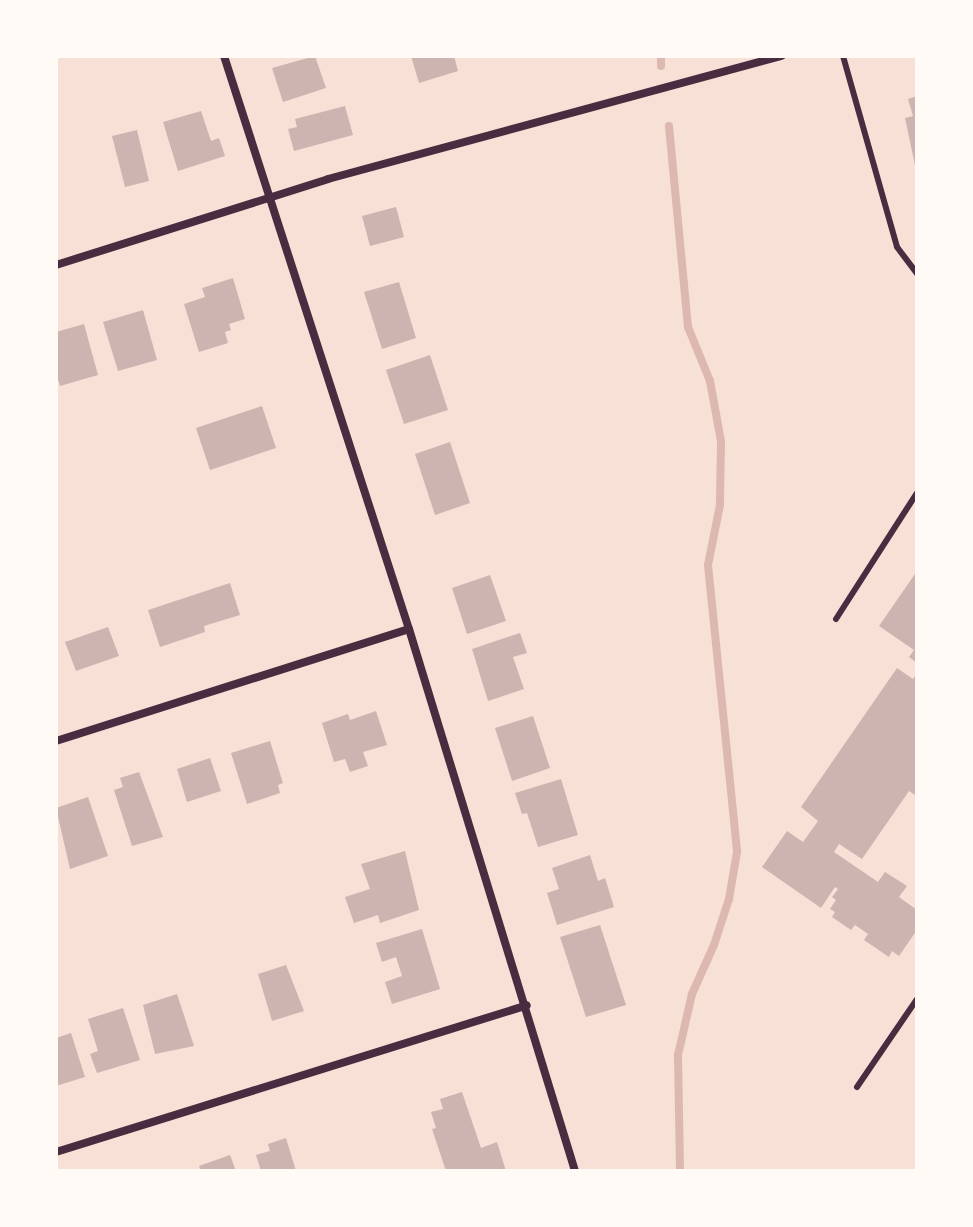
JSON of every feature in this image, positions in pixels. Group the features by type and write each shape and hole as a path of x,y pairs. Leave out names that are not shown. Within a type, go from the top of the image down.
{"street":[{"path":"224,56 409,629 527,1005 575,1171"},
{"path":"56,265 447,145 782,56"},
{"path":"56,741 409,629"},
{"path":"56,1152 527,1005"}],"lane":[{"path":"843,56 897,247 917,274"},
{"path":"836,619 917,493"},
{"path":"857,1087 917,999"}],"building":[{"path":"315,56 326,88 283,102 272,68"},
{"path":"411,56 454,56 458,71 419,83"},
{"path":"917,96 916,170 905,118 913,116 908,99"},
{"path":"345,106 353,135 294,151 288,129 297,127 295,119"},
{"path":"201,111 211,141 219,138 225,156 178,171 163,122"},
{"path":"137,130 149,181 125,187 112,136"},
{"path":"396,207 404,237 370,246 362,216"},
{"path":"233,278 245,319 229,324 231,330 225,332 228,343 199,352 184,304 205,297 202,288"},
{"path":"399,282 416,338 382,349 364,292"},
{"path":"143,310 157,360 118,371 103,322"},
{"path":"84,324 98,375 60,386 56,373 56,332"},
{"path":"430,355 448,410 404,424 386,370"},
{"path":"262,406 276,448 210,470 196,428"},
{"path":"450,442 470,503 435,515 415,454"},
{"path":"917,571 917,663 909,657 914,650 879,626"},
{"path":"490,575 506,621 467,634 452,588"},
{"path":"230,583 240,615 204,626 205,632 160,647 148,610"},
{"path":"108,627 119,656 76,671 65,642"},
{"path":"520,633 527,653 513,657 524,689 488,701 472,649"},
{"path":"897,668 913,679 917,673 917,792 915,795 909,791 862,859 839,844 834,852 878,882 885,872 907,886 899,897 917,910 917,930 899,956 892,951 889,957 864,940 868,934 855,925 851,930 832,917 835,912 830,909 836,900 832,897 838,889 835,887 821,908 762,867 787,831 803,842 818,821 801,807"},
{"path":"376,711 387,745 363,752 368,766 350,772 345,759 334,762 322,723 348,714 350,720"},
{"path":"533,716 550,768 512,781 495,728"},
{"path":"270,741 283,783 278,785 280,793 247,804 231,753"},
{"path":"210,758 221,791 187,802 177,769"},
{"path":"139,772 163,837 132,846 114,790 123,787 120,778"},
{"path":"561,779 578,835 538,847 527,813 522,814 515,793"},
{"path":"88,797 108,856 70,869 56,808"},
{"path":"405,851 419,910 380,923 378,915 354,923 345,897 370,889 361,864"},
{"path":"590,855 598,881 605,878 614,907 557,925 547,893 559,889 552,868"},
{"path":"600,925 626,1005 586,1017 560,937"},
{"path":"422,929 440,989 392,1004 385,982 402,976 396,957 382,962 376,943"},
{"path":"286,965 304,1011 272,1021 258,974"},
{"path":"177,994 194,1046 155,1054 143,1005"},
{"path":"123,1008 140,1060 97,1073 90,1054 98,1051 88,1019"},
{"path":"71,1033 85,1077 56,1086 56,1038"},
{"path":"462,1092 481,1148 497,1142 506,1171 446,1171 432,1129 436,1128 431,1112 443,1109 440,1099"},
{"path":"286,1138 296,1171 261,1171 256,1155 270,1151 268,1144"},
{"path":"230,1155 236,1171 201,1171 199,1166"}],"waterway":[{"path":"661,56 661,66"},
{"path":"669,126 688,327 710,381 721,441 720,505 708,565 737,852 729,899 714,945 692,994 678,1055 680,1171"}]}
